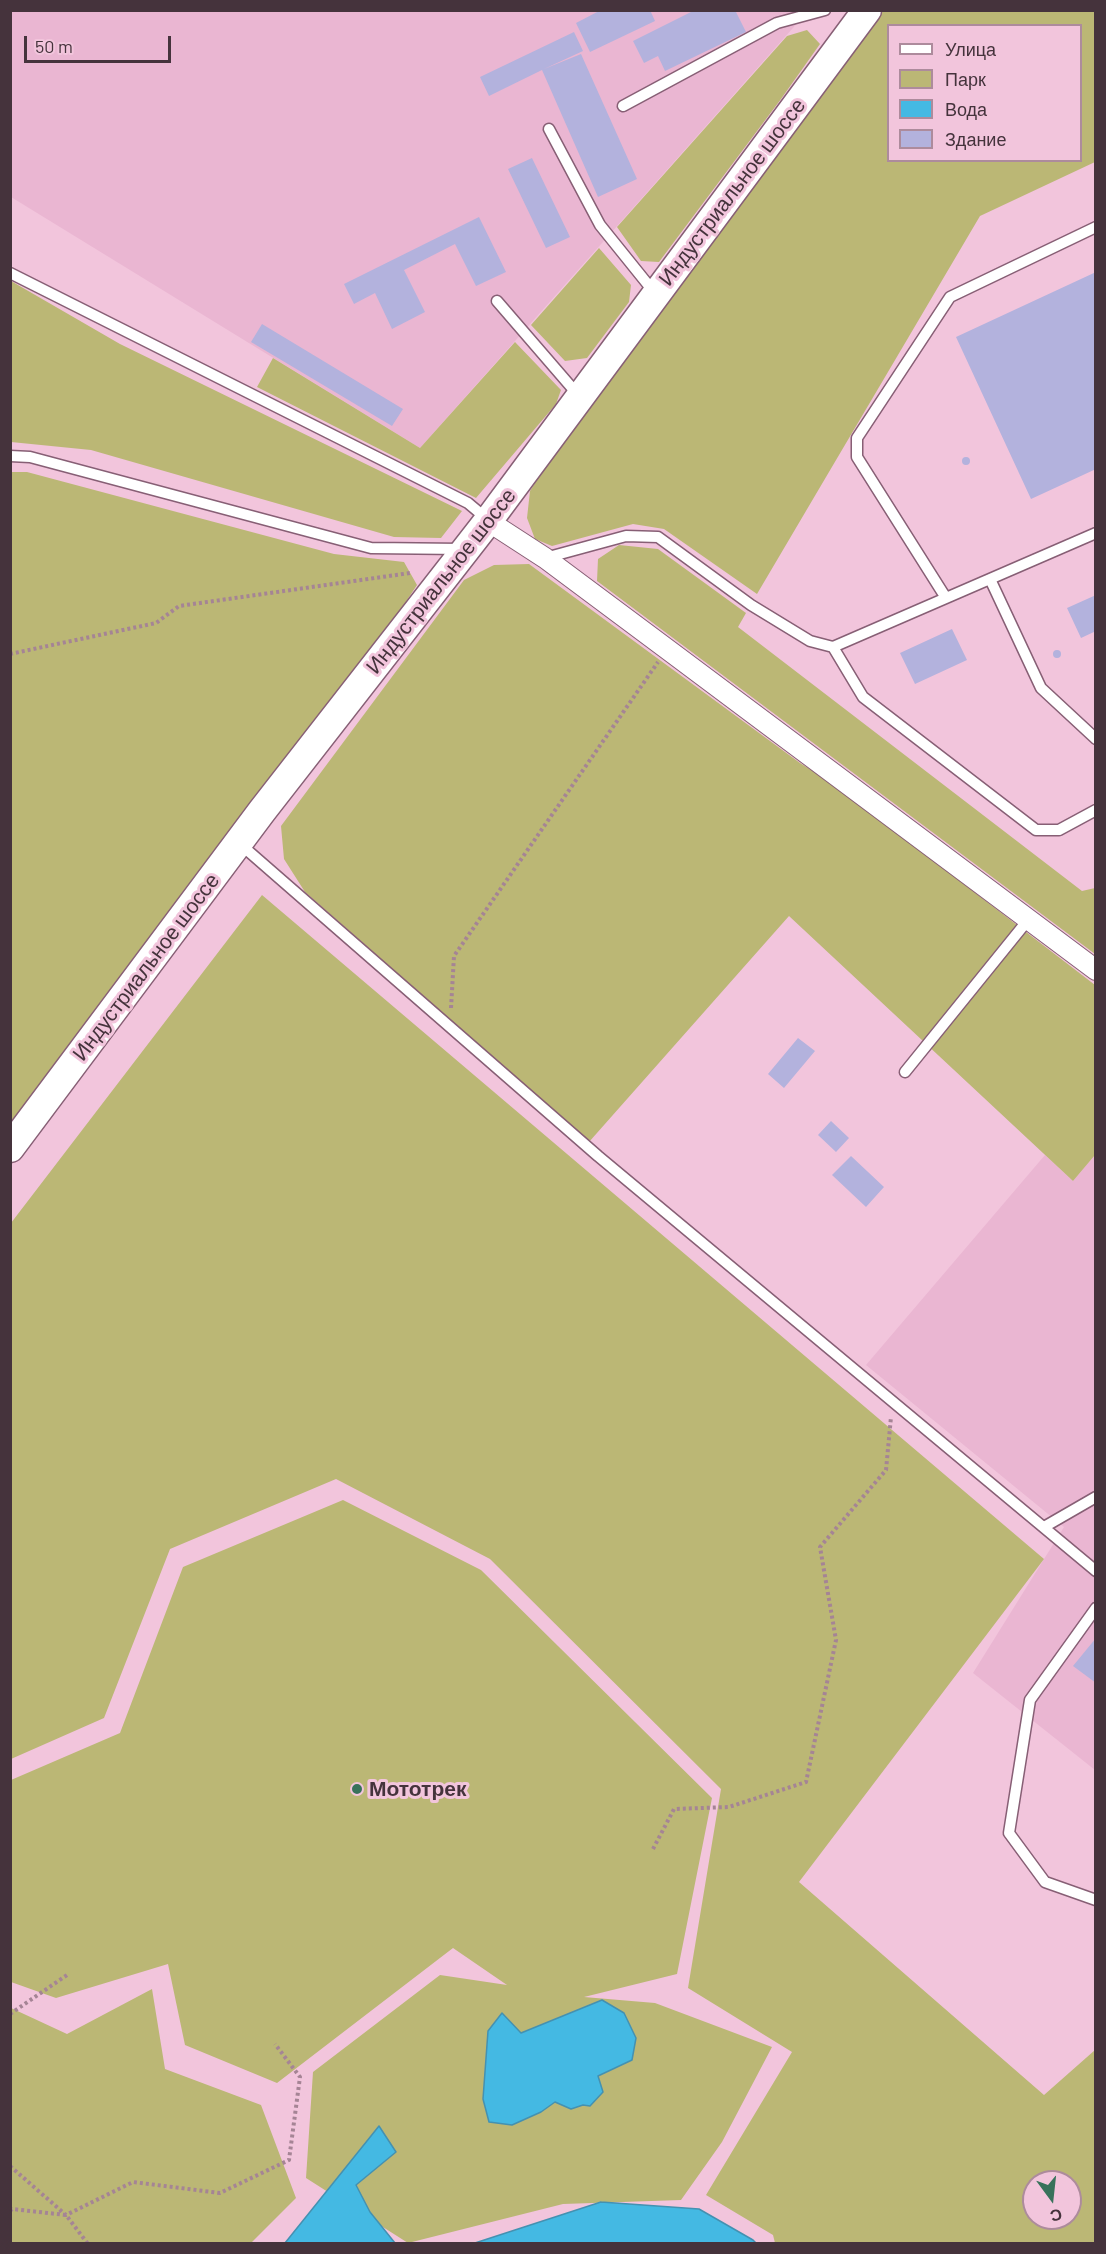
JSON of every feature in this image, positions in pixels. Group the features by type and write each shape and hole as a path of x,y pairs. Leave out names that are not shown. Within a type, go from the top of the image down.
{"main road":[{"name":"Индустриальное шоссе","path":"10,1148 238,842 488,520 867,10"}],"street":[{"path":"488,520 545,558 668,649 1095,970"}],"lane":[{"path":"623,106 777,24 825,10"},
{"path":"549,129 600,225 656,294"},
{"path":"946,598 857,457 857,438 950,297 1095,227"},
{"path":"10,273 468,503 488,520"},
{"path":"497,301 580,397"},
{"path":"10,456 30,457 371,548 466,549"},
{"path":"545,558 626,536 658,537 751,605 810,641 833,647 1095,533"},
{"path":"990,579 1041,688 1095,739"},
{"path":"833,647 863,697 1036,830 1059,830 1095,810"},
{"path":"238,842 598,1156 1095,1571"},
{"path":"905,1072 1028,920"},
{"path":"1044,1527 1095,1497"},
{"path":"1095,1608 1030,1700 1009,1833 1045,1882 1095,1900"}],"path":[{"path":"10,654 156,622 178,606 410,573"},
{"path":"450,1027 454,956 668,649"},
{"path":"653,1849 674,1809 729,1807 806,1782 836,1640 820,1547 886,1470 893,1401"},
{"path":"10,2014 67,1975"},
{"path":"10,2211 12,2209 66,2215 133,2182 220,2193 289,2160 300,2077 274,2044"},
{"path":"10,2166 66,2215 88,2244"}],"shaded area":[{"path":"10,11 808,11 420,448 11,197"},
{"path":"1045,1155 1073,1181 1095,1155 1095,1770 973,1673 1064,1527 866,1365"}],"green space":[{"path":"883,11 1095,11 1095,162 980,216 757,594 664,529 633,524 552,546 535,539 527,518 530,491 547,464"},
{"path":"807,30 820,44 781,99 659,262 641,261 617,227 787,36"},
{"path":"599,248 631,285 629,302 587,358 565,361 531,325"},
{"path":"11,281 120,344 462,511 441,538 394,537 91,450 11,442"},
{"path":"515,342 561,390 556,404 476,498 257,387 273,358 420,448"},
{"path":"11,472 27,472 334,554 404,562 417,585 376,647 11,1125"},
{"path":"619,545 658,549 746,613 738,627 1082,891 1095,888 1095,954 597,581 598,559"},
{"path":"529,564 800,763 835,785 1095,985 1095,1155 1073,1181 789,916 589,1142 305,892 284,859 281,826 464,580 494,565"},
{"path":"262,895 1044,1559 799,1882 1044,2095 1095,2050 1095,2243 775,2243 773,2235 706,2195 792,2052 688,1988 721,1789 490,1559 336,1479 170,1549 104,1718 11,1759 11,1223"},
{"name":"Мототрек","path":"343,1500 481,1570 712,1798 677,1974 584,1997 655,2003 772,2047 722,2142 681,2200 563,2204 408,2243 306,2178 313,2072 440,1975 507,1985 453,1948 277,2083 185,2045 168,1964 56,1998 11,1982 11,1780 120,1733 183,1567"},
{"path":"152,1989 165,2069 261,2105 296,2198 251,2243 11,2243 11,2008 67,2034"}],"water":[{"path":"602,2000 624,2013 636,2038 632,2060 598,2076 603,2092 590,2106 583,2105 571,2109 555,2102 541,2112 512,2125 489,2122 483,2099 488,2031 502,2013 521,2033"},
{"path":"379,2126 396,2152 356,2185 370,2212 395,2243 285,2243"},
{"path":"601,2202 699,2209 756,2243 475,2243"}],"building":[{"path":"601,10 650,10 655,21 590,52 576,23"},
{"path":"695,10 735,10 746,32 665,71 658,56 644,63 633,41"},
{"path":"574,32 583,51 544,69 581,54 637,179 598,197 542,70 489,96 480,77"},
{"path":"532,158 570,237 546,248 508,169"},
{"path":"479,217 506,272 476,286 455,244 404,270 425,312 392,329 375,293 354,304 344,284"},
{"path":"1096,272 1096,469 1031,499 956,337"},
{"path":"262,324 403,409 392,426 251,342"},
{"path":"966,457 970,461 966,465 962,461"},
{"path":"1096,595 1096,631 1081,638 1067,608"},
{"path":"952,629 967,660 915,684 900,653"},
{"path":"1057,650 1061,654 1057,658 1053,654"},
{"path":"798,1038 815,1051 784,1088 768,1074"},
{"path":"831,1121 849,1138 836,1152 818,1135"},
{"path":"851,1156 884,1187 866,1207 832,1175"},
{"path":"1096,1638 1096,1683 1073,1666"}],"place":[{"name":"Мототрек","path":"357,1789"}]}
